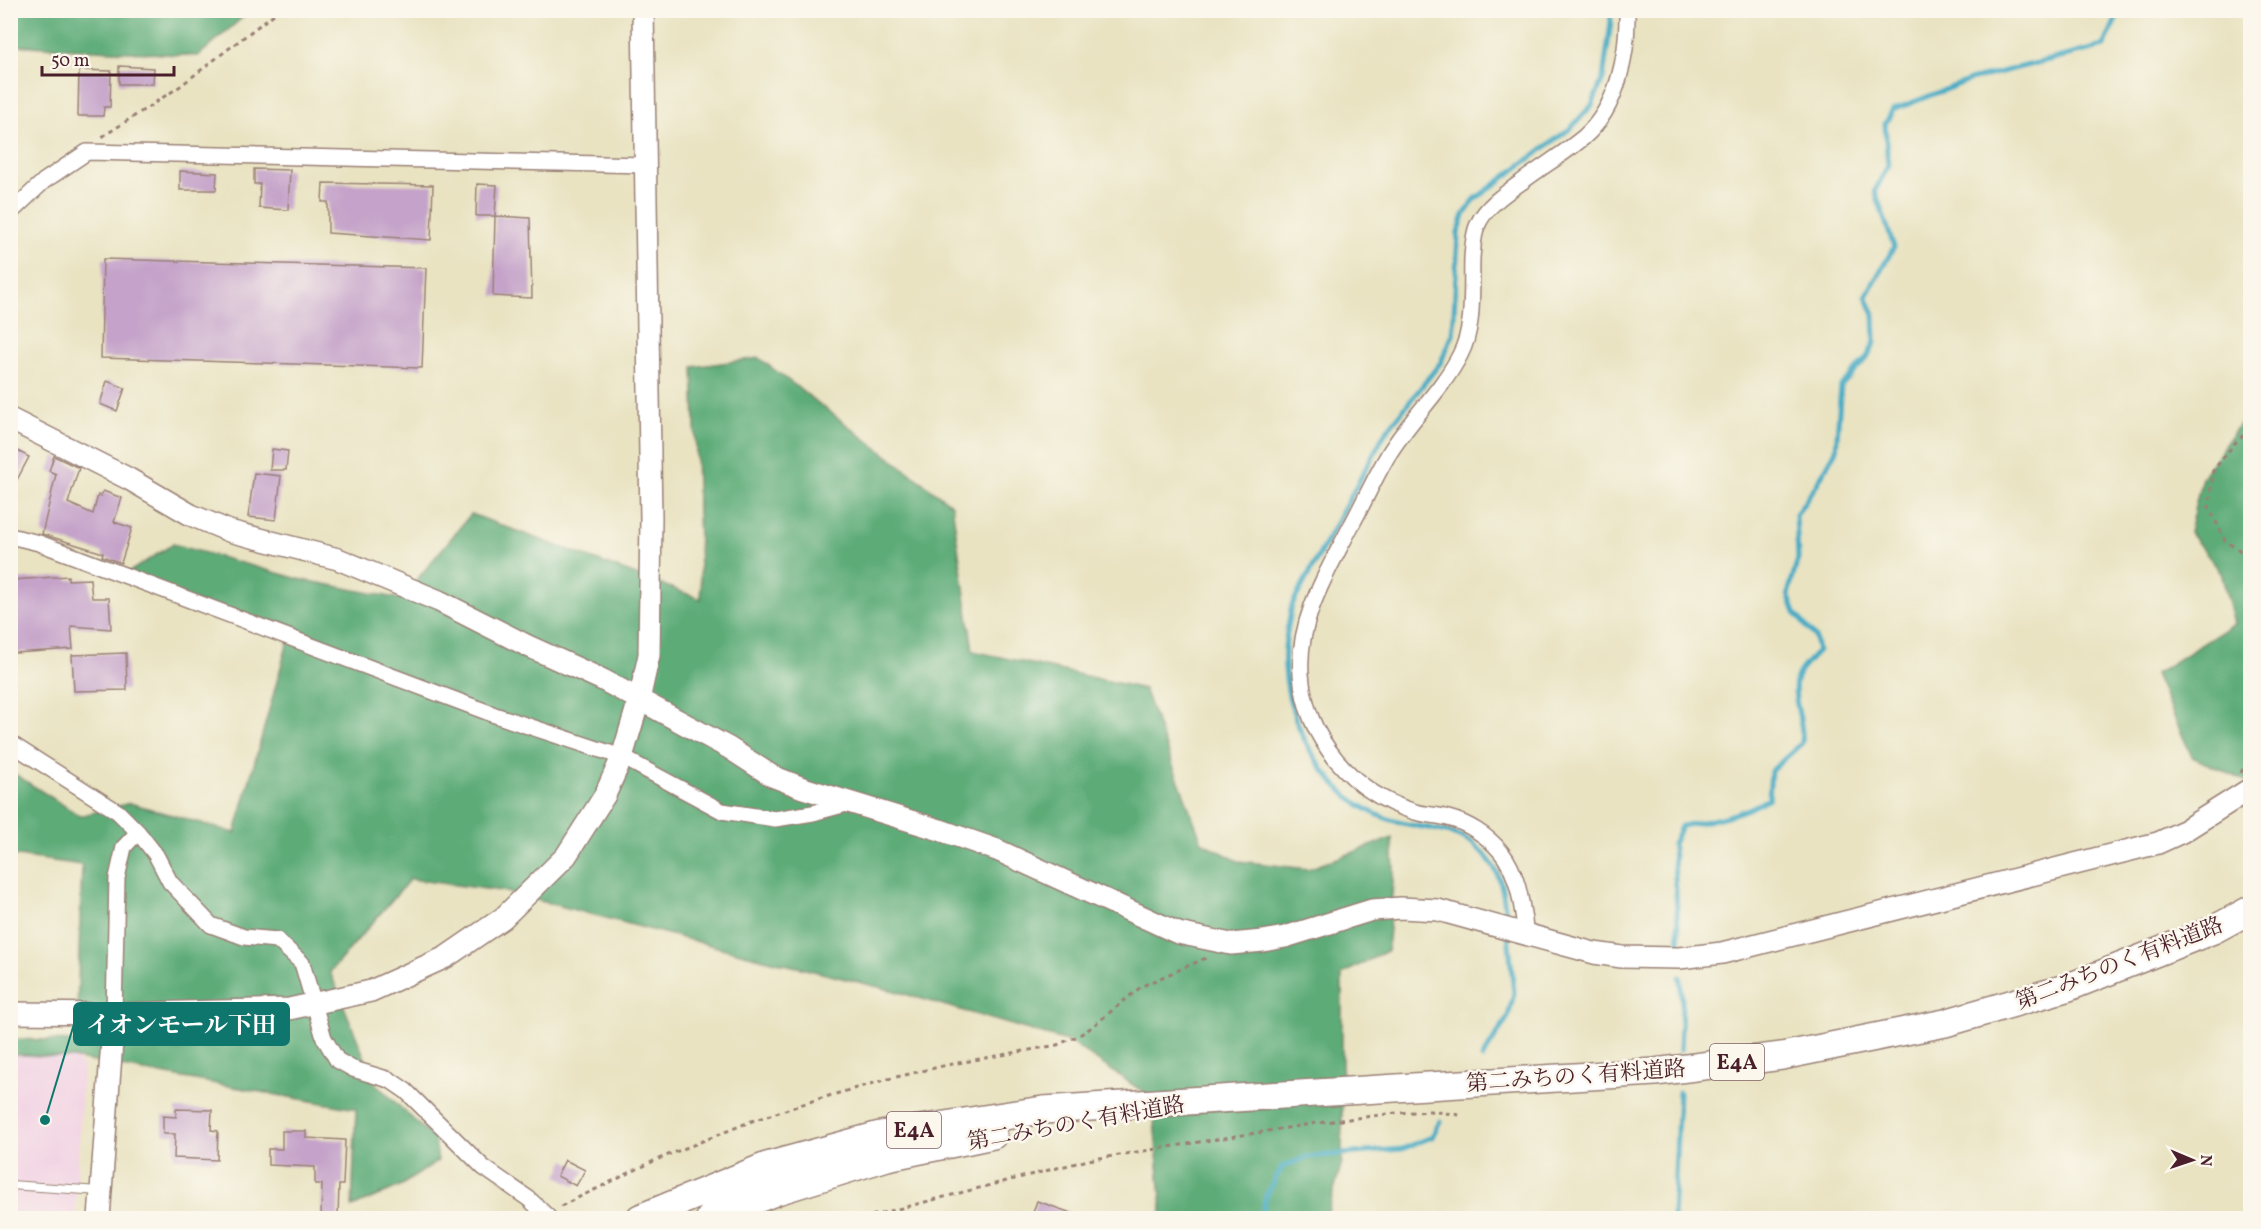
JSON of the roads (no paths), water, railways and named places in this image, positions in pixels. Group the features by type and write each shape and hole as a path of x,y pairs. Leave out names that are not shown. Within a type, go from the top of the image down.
{"highway":[{"name":"第二みちのく有料道路","path":"640,1218 767,1166 880,1135 1043,1110 1655,1072 1782,1056 1945,1023 2068,987 2213,930 2250,910"},
{"name":"第二みちのく有料道路","path":"710,1218 777,1191 887,1157 1043,1125 1201,1100"}],"street":[{"path":"10,1013 114,1014 289,1009 371,991 446,957 503,918 566,856 605,795 622,757 639,700 649,655 651,519 643,10"},
{"path":"1523,933 1522,903 1513,875 1502,854 1487,839 1468,825 1449,818 1418,813 1394,805 1370,791 1347,773 1331,755 1305,703 1301,674 1301,643 1307,618 1319,589 1387,456 1450,372 1462,352 1468,332 1473,242 1478,223 1490,207 1506,192 1585,136 1602,116 1615,94 1628,25 1627,10"},
{"path":"10,213 44,181 87,152 646,165"},
{"path":"10,419 129,478 191,515 229,531 338,559 373,572 603,680 729,748 772,776 997,850 1178,933 1231,944 1285,936 1372,910 1401,908 1438,910 1593,953 1622,957 1678,958 1722,953 2158,843 2248,796"},
{"path":"10,536 39,543 495,715 622,757 722,811 775,819 813,813 850,802"},
{"path":"10,743 118,812 156,855 170,882 212,925 244,937 277,940 302,963 324,1038 337,1060 353,1069 390,1080 406,1091 483,1167 529,1198 548,1216"},
{"path":"99,1218 114,1014 117,878 124,848 138,832"}],"lane":[{"path":"10,1185 102,1192"}],"waterway":[{"path":"1507,925 1501,883 1493,865 1477,847 1468,840 1447,832 1391,820 1369,810 1349,797 1331,780 1304,739 1295,716 1288,692 1285,644 1292,605 1385,433 1441,362 1453,334 1458,233 1464,215 1475,199 1571,128 1592,105 1603,78 1611,22 1610,10"},
{"path":"1679,942 1673,844 1681,826 1739,813 1769,798 1771,771 1802,743 1795,690 1796,681 1801,670 1818,651 1815,637 1795,613 1788,594 1798,559 1796,515 1836,450 1841,386 1866,359 1875,342 1874,315 1866,296 1894,247 1875,191 1888,166 1885,124 1893,110 1970,80 2104,46 2117,17 2123,10"},
{"path":"1482,1058 1508,1017 1514,993 1508,934"},
{"path":"1680,977 1682,1003 1680,1050"},
{"path":"1673,1218 1679,1092"},
{"path":"1261,1218 1266,1196 1282,1167 1307,1157 1402,1149 1432,1137 1440,1121"}],"place":[{"name":"イオンモール下田","path":"45,1120"}]}
